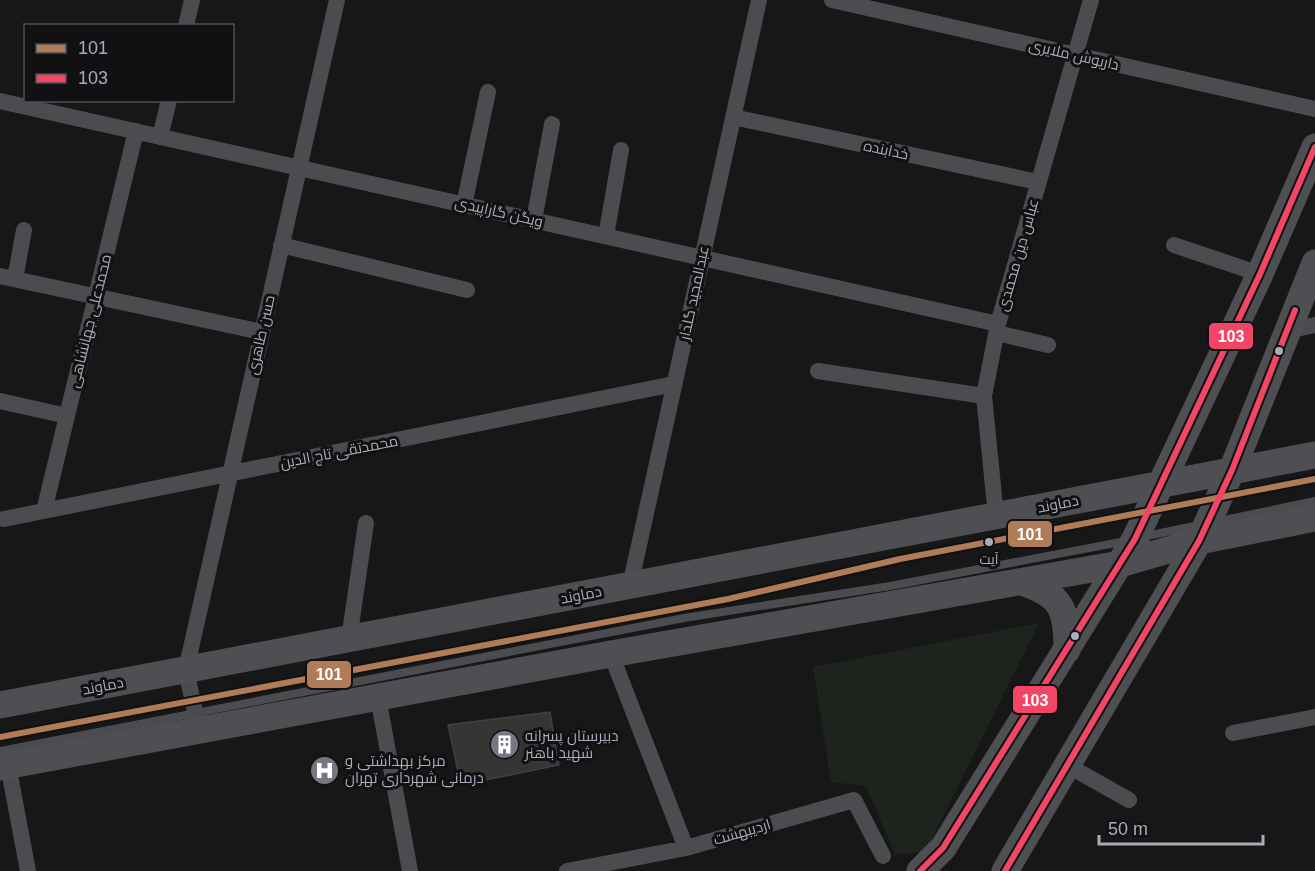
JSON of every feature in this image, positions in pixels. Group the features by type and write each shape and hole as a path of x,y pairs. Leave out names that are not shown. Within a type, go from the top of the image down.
{"main road":[{"path":"920,871 943,849 1135,539 1260,274 1315,147"},
{"path":"1005,871 1203,532 1232,470 1315,263"},
{"path":"1232,470 1315,454"},
{"name":"دماوند","path":"0,705 1232,470"},
{"path":"3,761 199,730 1120,564 1203,532 1315,518"},
{"path":"1021,582 1040,587 1055,598 1065,612 1066,651"}],"street":[{"path":"186,24 192,0"},
{"name":"حسن طاهری","path":"186,670 337,0"},
{"name":"عبدالمجید گلدار","path":"630,586 759,0"},
{"name":"داریوش ملایری","path":"832,0 1315,109"},
{"name":"عباس دین محمدی","path":"996,516 984,396 997,328 1091,0"},
{"path":"464,205 488,92"},
{"name":"ویگن گاراپیدی","path":"0,101 702,258 997,328 1048,345"},
{"path":"160,137 169,102"},
{"name":"خدابنده","path":"733,117 1038,182"},
{"path":"534,220 552,124"},
{"name":"محمدعلی جهانشاهی","path":"44,511 136,131"},
{"path":"606,236 621,150"},
{"path":"24,230 7,278 262,332"},
{"path":"281,245 467,290"},
{"path":"1174,245 1260,274"},
{"path":"1286,331 1315,326"},
{"path":"818,371 984,396"},
{"name":"محمدتقی تاج الدین","path":"4,519 674,384"},
{"path":"0,401 67,416"},
{"path":"349,639 366,523"},
{"path":"611,654 686,848"},
{"path":"186,670 199,730"},
{"path":"378,698 410,871"},
{"path":"1233,733 1315,717"},
{"path":"3,761 28,871"},
{"path":"1067,765 1129,800"},
{"name":"اردیبهشت","path":"567,871 686,848 854,800 884,856"}],"lane":[{"path":"0,737 728,598 900,559 1315,478"},
{"path":"3,761 684,618 890,586 1135,539 1203,532 1315,501"}],"shaded area":[{"path":"1039,623 925,853 895,854 866,786 831,782 813,667"}],"building":[{"name":"دبیرستان پسرانه شهید باهنر","path":"550,712 559,765 461,785 448,725"}],"transit line":[{"name":"103","path":"920,871 943,848 1135,539 1260,274 1315,147"},
{"name":"103","path":"1005,871 1199,541 1232,470 1295,310"},
{"name":"101","path":"0,737 728,599 900,559 1315,479"}],"place":[{"name":"آیت","path":"989,542"},
{"name":"دبیرستان پسرانه شهید باهنر","path":"504,745"},
{"name":"مرکز بهداشتی و درمانی شهرداری تهران","path":"324,770"}]}
